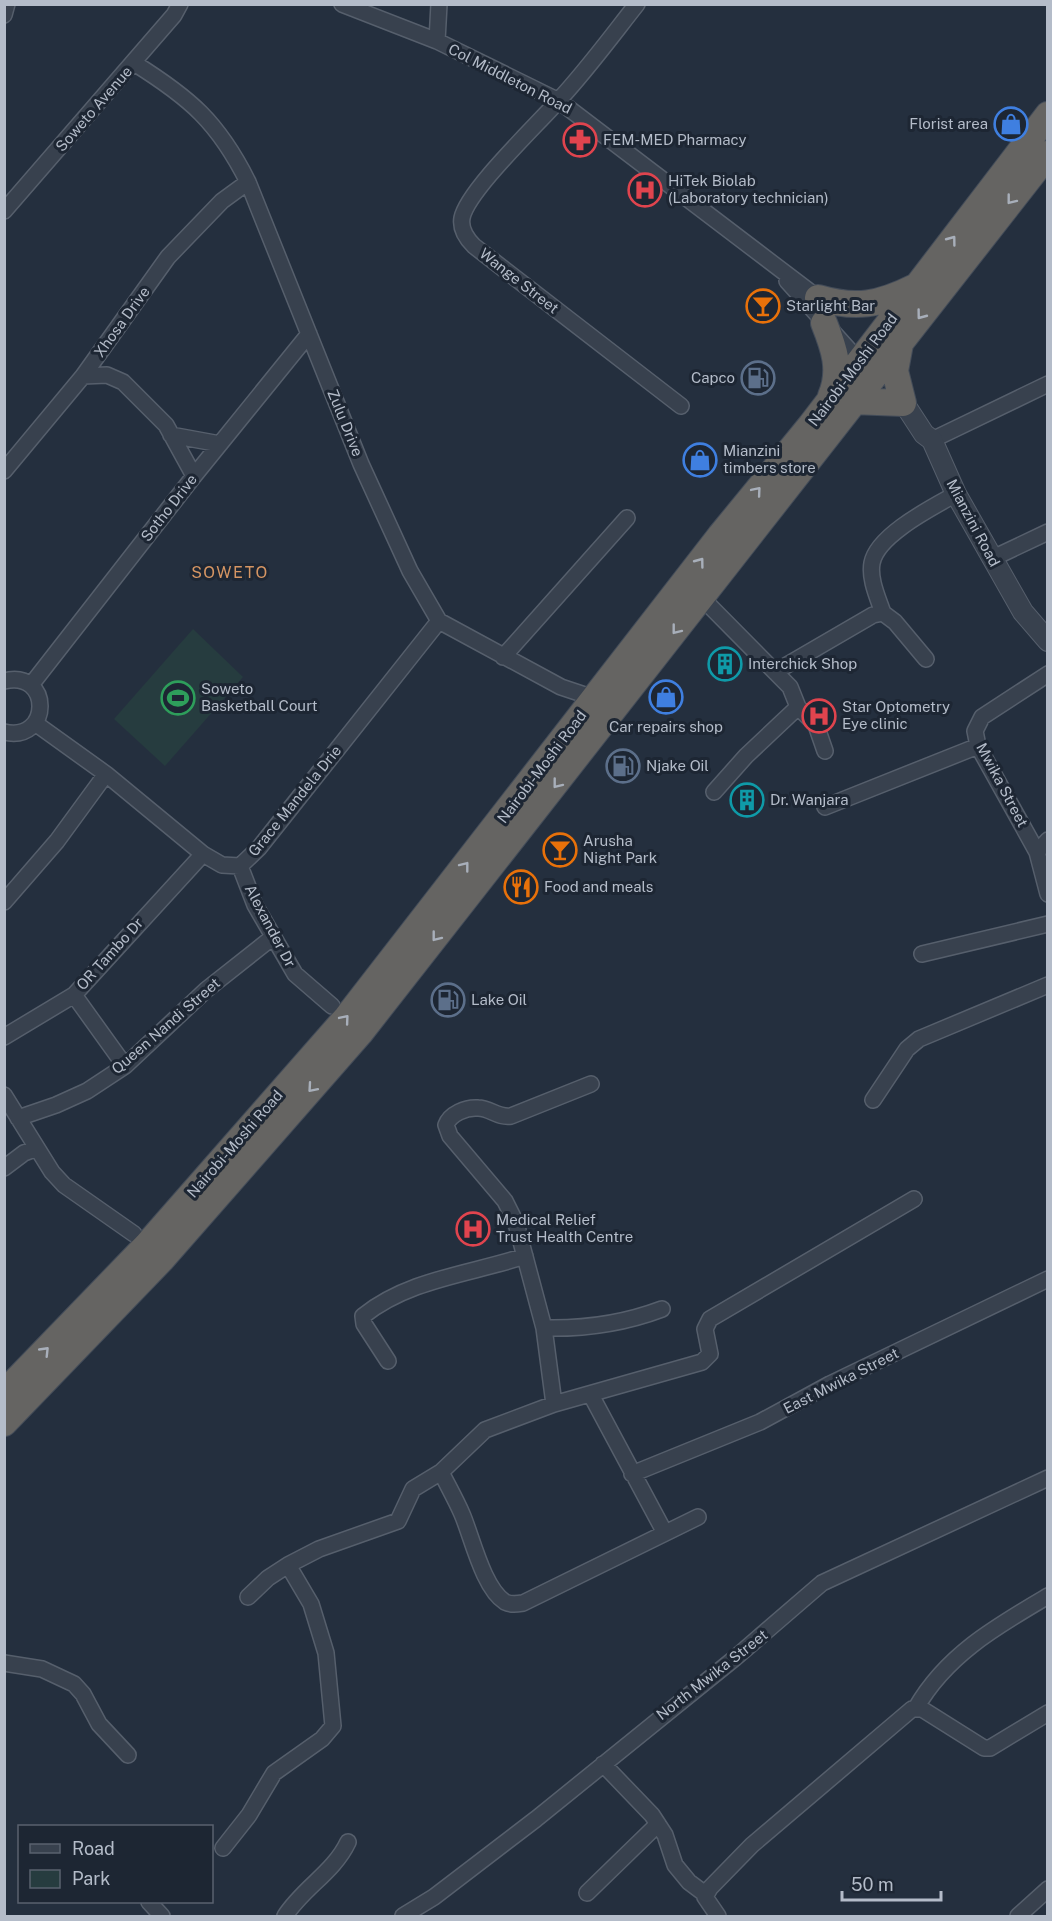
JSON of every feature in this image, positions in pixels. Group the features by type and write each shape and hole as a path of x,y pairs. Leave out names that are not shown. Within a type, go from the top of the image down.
{"highway":[{"name":"Nairobi-Moshi Road","path":"4,1393 147,1245 347,1017 553,754 594,698 870,364 916,286 1047,115"},
{"name":"Nairobi-Moshi Road","path":"870,364 902,341 1047,154"},
{"path":"808,296 840,304 868,305 892,298 916,286"},
{"path":"825,322 837,365 841,400 903,404 895,371 902,341"},
{"name":"Nairobi-Moshi Road","path":"4,1423 162,1259 360,1033 701,597 841,400"}],"street":[{"path":"4,15 7,4"},
{"name":"Soweto Avenue","path":"4,211 134,63 174,15 180,4"},
{"name":"Col Middleton Road","path":"342,4 437,41 559,101 634,155 776,267 796,279 825,322 870,364"},
{"path":"437,41 440,4"},
{"name":"Wange Street","path":"637,4 559,101 500,163 466,207 462,229 474,246 681,406"},
{"name":"Zulu Drive","path":"134,63 163,81 196,107 217,128 231,148 248,182 361,464 410,571 439,621"},
{"name":"Xhosa Drive","path":"4,471 83,376 168,257 222,201 248,182"},
{"name":"Col Middleton Road","path":"808,296 870,364"},
{"name":"Sotho Drive","path":"31,686 194,476 309,334"},
{"name":"Mianzini Road","path":"870,364 932,440 956,494 991,559 1023,612 1047,641"},
{"path":"83,376 107,375 123,382 166,425 194,476"},
{"path":"932,440 1047,384"},
{"path":"171,435 220,444"},
{"path":"926,659 895,622 883,613 872,575 872,562 879,548 922,512 956,494"},
{"path":"503,657 627,518"},
{"path":"991,559 1047,532"},
{"path":"701,597 790,687 798,707 816,725 825,751"},
{"path":"775,672 873,615 883,613"},
{"path":"439,621 561,687 594,698"},
{"name":"Grace Mandela Drie","path":"35,723 106,774 203,854 222,865 240,866 260,849 439,621"},
{"name":"Mwika Street","path":"1047,674 982,717 975,731 978,746 1037,852 1047,894"},
{"path":"4,681 15,679 31,686 40,701 41,710 35,723 24,732 4,732"},
{"path":"714,792 746,756 798,707"},
{"path":"825,807 978,746"},
{"path":"4,902 57,841 106,774"},
{"path":"1037,852 1047,840"},
{"name":"OR Tambo Dr","path":"4,1037 74,995 119,942 203,854"},
{"name":"Alexander Dr","path":"240,866 255,905 295,974 332,1006"},
{"path":"922,954 1047,924"},
{"name":"Queen Nandi Street","path":"18,1118 66,1101 125,1066 206,990 273,937"},
{"path":"873,1100 907,1049 919,1039 1047,985"},
{"path":"74,995 125,1066"},
{"path":"554,1404 544,1328 516,1223 505,1201 450,1136 446,1125 454,1114 480,1108 502,1117 511,1116 591,1084"},
{"path":"4,1095 37,1148 64,1185 134,1234"},
{"path":"4,1168 24,1153 37,1148"},
{"path":"248,1597 268,1578 288,1565 320,1550 392,1525 402,1516 413,1489 441,1472 485,1430 554,1404 702,1362 710,1354 705,1329 710,1319 914,1199"},
{"path":"388,1361 364,1324 363,1316 376,1306 427,1283 525,1256"},
{"name":"East Mwika Street","path":"632,1474 760,1422 830,1384 1047,1279"},
{"path":"544,1328 566,1329 618,1322 662,1309"},
{"path":"591,1395 665,1533"},
{"path":"441,1472 462,1512 485,1574 497,1594 505,1602 514,1605 523,1603 698,1517"},
{"name":"North Mwika Street","path":"403,1917 484,1859 735,1658 822,1583 1047,1478"},
{"path":"223,1848 249,1815 274,1773 322,1739 333,1726 326,1653 310,1604 288,1565"},
{"path":"705,1894 752,1845 916,1708 937,1677 977,1640 1047,1596"},
{"path":"4,1663 42,1669 74,1684 83,1694 99,1724 128,1755"},
{"path":"916,1708 984,1748 990,1748 1047,1713"},
{"path":"603,1764 658,1824 665,1835 675,1864 689,1882 705,1894 707,1902 718,1917"},
{"path":"587,1893 658,1824"},
{"path":"285,1917 309,1887 333,1867 348,1842"},
{"path":"1018,1917 1047,1889"},
{"path":"150,1903 162,1917"}],"green space":[{"name":"Soweto Basketball Court","path":"193,629 243,677 165,766 114,719"}],"place":[{"name":"Florist area","path":"1011,124"},
{"name":"FEM-MED Pharmacy","path":"580,140"},
{"name":"HiTek Biolab (Laboratory technician)","path":"645,190"},
{"name":"Starlight Bar","path":"763,306"},
{"name":"Capco","path":"758,378"},
{"name":"Mianzini timbers store","path":"700,460"},
{"name":"Interchick Shop","path":"725,664"},
{"name":"Car repairs shop","path":"666,697"},
{"name":"Soweto Basketball Court","path":"178,698"},
{"name":"Star Optometry Eye clinic","path":"819,716"},
{"name":"Njake Oil","path":"623,766"},
{"name":"Dr. Wanjara","path":"747,800"},
{"name":"Arusha Night Park","path":"560,850"},
{"name":"Food and meals","path":"521,887"},
{"name":"Lake Oil","path":"448,1000"},
{"name":"Medical Relief Trust Health Centre","path":"473,1229"}],"district":[{"name":"SOWETO","path":"230,572"}]}
